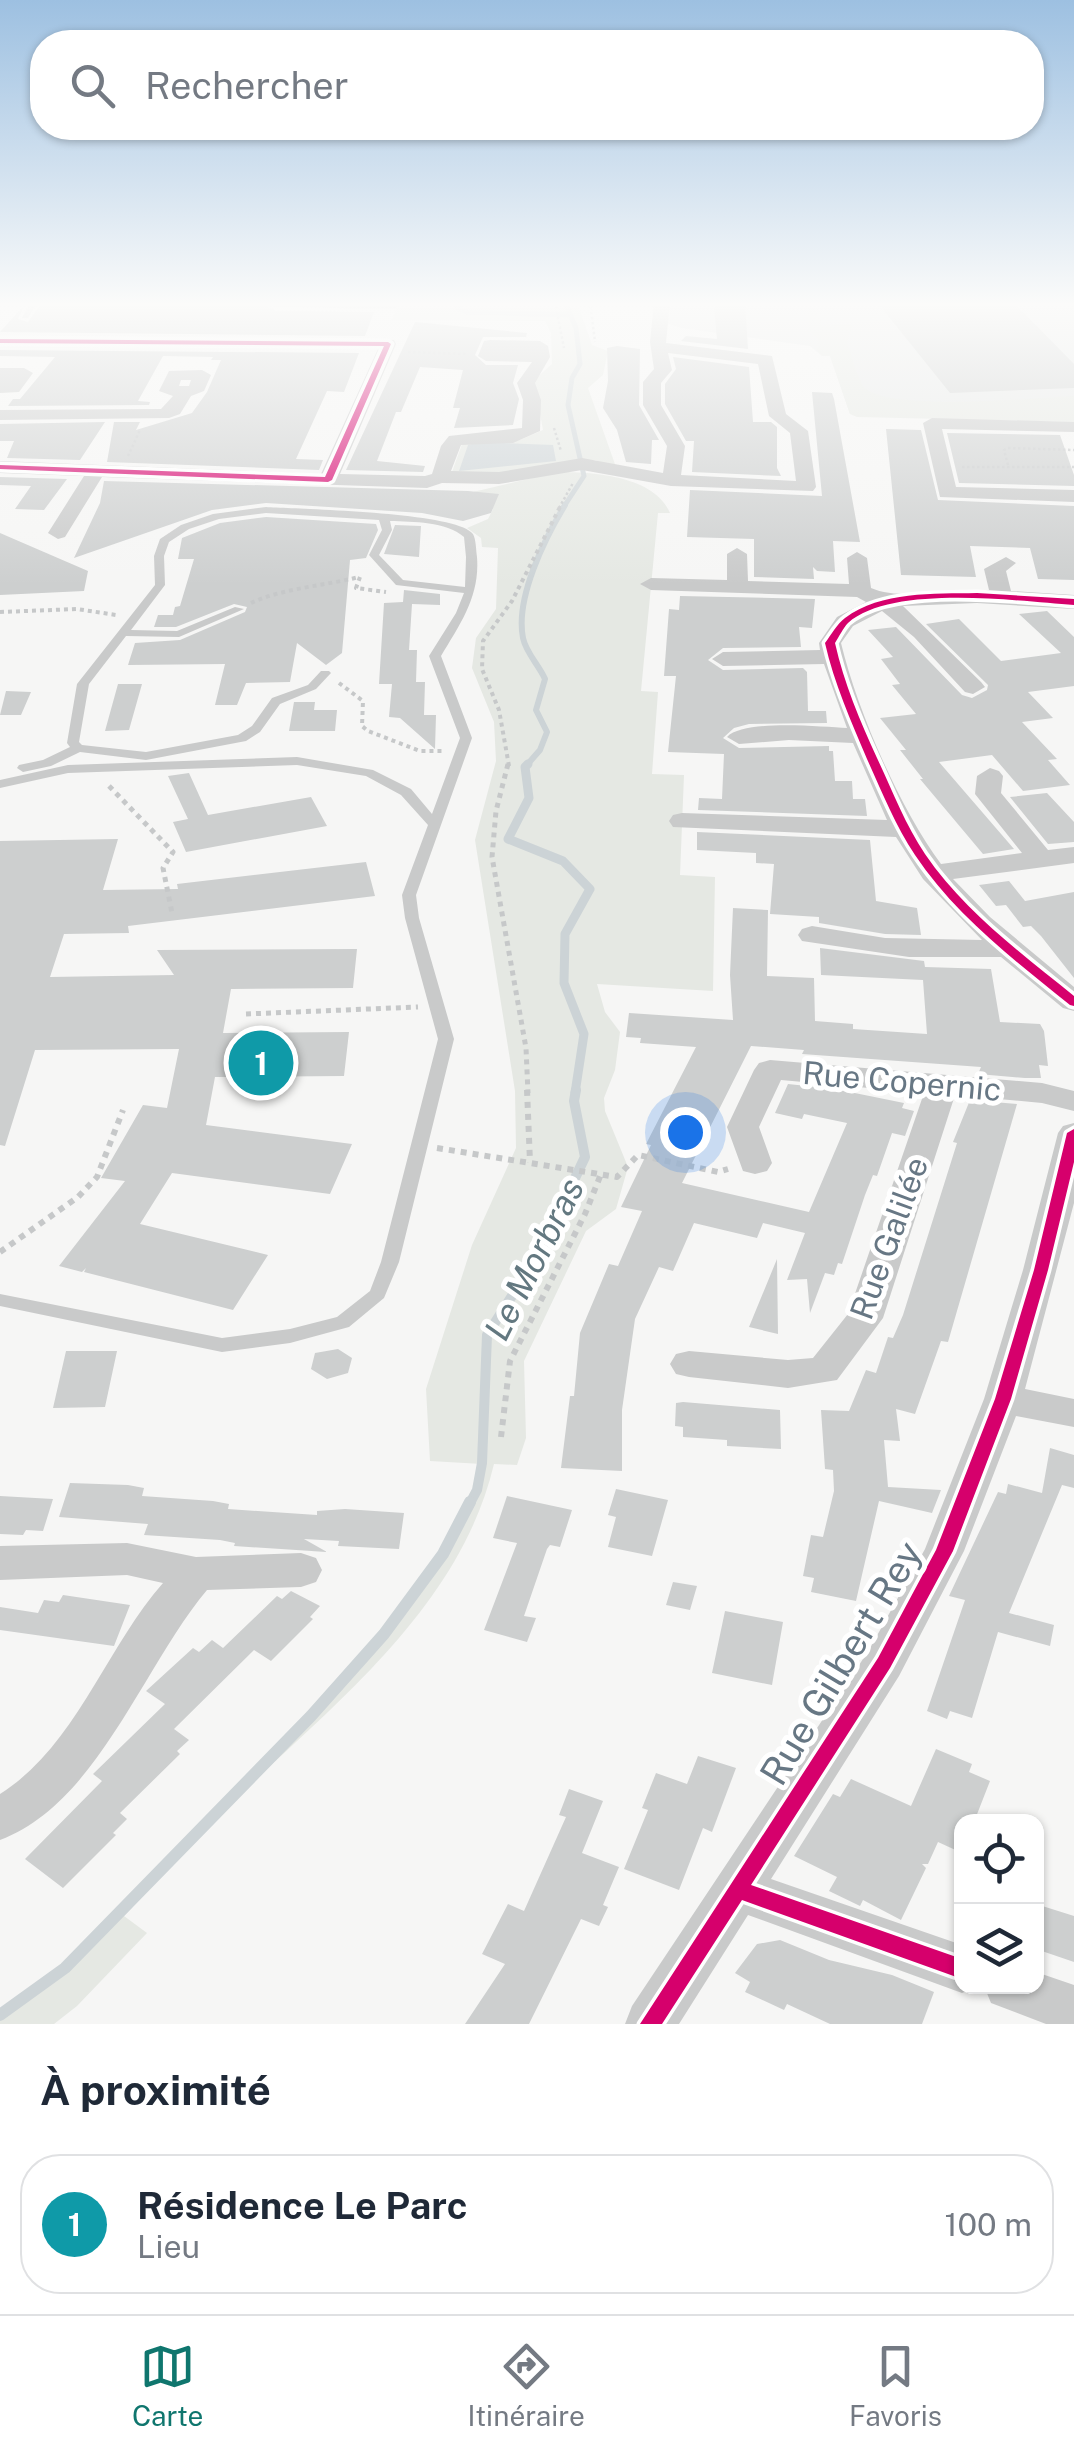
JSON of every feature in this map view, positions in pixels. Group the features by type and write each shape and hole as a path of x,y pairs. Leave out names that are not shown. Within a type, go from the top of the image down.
{"street":[{"path":"0,415 143,416 174,410 182,396"},
{"path":"328,480 365,396"},
{"path":"440,477 450,446 456,440 520,436 534,428 528,396"},
{"path":"652,396 652,405 676,446 671,480"},
{"path":"774,396 778,416 799,431 806,487"},
{"path":"1074,427 932,423 947,492 1074,496"},
{"path":"0,468 423,482 440,477 499,478 568,465 597,466 671,480 827,488"},
{"path":"58,533 96,470"},
{"path":"737,554 738,587"},
{"path":"856,558 861,591"},
{"path":"1002,600 995,570 1006,563"},
{"path":"651,584 861,591 886,601 973,687"},
{"path":"1069,606 936,597 886,601 842,620 830,642 862,736 904,829 934,873 1006,948 1074,1002"},
{"path":"724,659 833,657"},
{"path":"738,738 788,733 862,736"},
{"path":"990,776 988,794 1041,859"},
{"path":"682,821 904,829"},
{"path":"934,873 1074,854"},
{"path":"812,936 869,947 954,951 1006,948"},
{"name":"Rue Copernic","path":"755,1163 743,1128 770,1070 1042,1093 1074,1101"},
{"name":"Rue Galilée","path":"689,1364 788,1374 824,1370 865,1318 943,1083"},
{"name":"Rue Gilbert Rey","path":"650,2024 893,1647 944,1551 1003,1399 1074,1134"},
{"path":"1003,1399 1074,1413"},
{"path":"0,1563 127,1558 196,1574 301,1570"},
{"path":"0,1819 21,1809 52,1781 168,1602 196,1574"},
{"path":"737,1889 954,1967"},
{"path":"1031,1994 1074,2010"}],"lane":[{"path":"0,1300 222,1345 290,1336 343,1322 378,1294 390,1262 446,1039 412,918 410,894 466,738 434,656 466,610 471,591 469,536 460,528 425,520 243,510 186,528 164,540 159,556 160,585 83,684 72,742 78,748"},
{"path":"384,520 387,530 374,555 400,583 471,591"},
{"path":"122,634 179,634 240,609"},
{"path":"0,773 47,763 78,748 146,756 242,738 256,729 276,700 312,688 325,673"},
{"path":"0,784 90,768 256,761 333,767 369,773 406,792 433,823"}],"path":[{"path":"118,471 136,443 143,416"},
{"path":"530,1162 526,1048 492,858 496,810 508,767 498,710 482,668 483,641 512,600 545,530 577,477 578,470 568,465 554,424"},
{"path":"1008,465 1004,450 1008,448 1074,450"},
{"path":"948,467 1074,467"},
{"path":"240,609 272,593 297,592 359,577"},
{"path":"0,612 77,608 135,617"},
{"path":"325,673 363,701 362,726 368,732 420,751 462,751"},
{"path":"90,768 174,852 163,868 172,912"},
{"path":"246,1014 437,1006"},
{"path":"0,1252 78,1197 97,1177 123,1110"},
{"path":"419,1146 617,1177 638,1155 718,1172 755,1163"},
{"path":"501,1437 510,1362 585,1214 601,1174"}],"shaded area":[{"path":"537,396 591,396 616,467 595,460 504,474 452,472 462,444 520,440 543,430"},
{"path":"844,396 1074,396 1074,422 850,414"},
{"path":"844,396 963,402 1074,396 1074,422 850,414"},
{"path":"468,445 553,445 556,461 459,471"},
{"path":"557,472 603,475 636,483 662,500 670,513 658,513 641,691 658,692 652,774 684,775 680,875 715,877 713,991 597,984 605,1012 620,1032 615,1070 604,1098 605,1111 628,1167 616,1209 586,1231 524,1361 526,1438 517,1465 494,1464 478,1513 429,1601 362,1678 235,1799 124,1916 147,1933 77,2006 54,2024 0,2024 0,2015 43,1988 93,1941 355,1669 437,1566 465,1514 482,1464 430,1461 426,1389 472,1245 516,1148 515,1091 475,840 496,761 494,722 472,668 476,638 496,609 498,548 482,547 481,538 467,528 488,519 493,509 478,508 473,492"}],"building":[{"path":"141,396 138,401 150,402 8,406 13,399"},
{"path":"204,396 325,396 296,459 323,460 319,470 107,462 114,422 140,422 136,430 192,413"},
{"path":"380,396 408,396 401,412 396,412 377,461 425,466 423,472 346,470"},
{"path":"456,396 519,399 513,425 454,428 460,408 453,408"},
{"path":"605,396 639,396 639,405 659,440 652,440 651,464 626,462 617,430 603,408"},
{"path":"665,396 751,396 753,422 771,422 777,427 777,468 781,476 692,472 694,441 686,441 665,404"},
{"path":"812,396 833,396 860,542 833,541 835,572 817,571 813,567 814,579 754,577 754,539 687,537 690,490 822,496"},
{"path":"105,422 80,460 7,458 14,441 0,441 0,424"},
{"path":"886,429 921,430 938,500 1074,506 1074,580 1038,579 1030,548 970,546 976,577 901,575"},
{"path":"947,433 1060,435 1074,486 959,483"},
{"path":"0,477 67,479 44,510 15,509 31,486 0,485"},
{"path":"104,481 499,494 491,513 463,521 422,513 266,503 212,510 74,558 100,503"},
{"path":"266,517 376,524 378,530 366,558 350,560 342,653 326,665 297,643 290,682 246,683 237,705 215,705 225,664 128,665 135,643 180,640 245,612 247,607 234,604 176,627 154,627 158,615 173,615 175,607 180,606 194,559 178,559 182,538 220,523"},
{"path":"395,525 421,526 419,557 384,554"},
{"path":"0,533 88,571 84,591 0,595"},
{"path":"404,590 440,594 440,605 412,604 409,650 417,650 416,682 425,682 424,715 436,715 435,749 400,718 389,717 392,684 379,684 384,603 403,602"},
{"path":"680,596 815,599 812,628 799,627 801,647 723,648 708,660 723,670 803,668 807,672 808,711 826,711 827,723 749,724 734,728 723,738 739,748 829,746 829,751 833,751 835,781 852,781 853,799 865,799 867,816 698,810 699,798 722,799 724,754 668,752 676,676 664,676 669,609 679,610"},
{"path":"1047,611 1074,637 1074,686 1028,692 1053,718 1022,722 1057,759 1048,760 1070,785 1023,791 992,755 939,762 1014,849 983,854 920,779 900,750 906,750 880,718 916,714 892,685 900,684 881,659 893,657 868,630 896,627 962,695 972,698 987,690 988,685 926,624 959,619 1001,661 1061,653 1019,614"},
{"path":"118,684 142,684 129,730 105,731"},
{"path":"6,691 31,692 21,715 0,715"},
{"path":"294,702 315,702 314,710 337,710 335,731 289,731"},
{"path":"189,773 208,815 311,797 327,826 186,852 173,822 188,819 168,776"},
{"path":"1047,793 1074,822 1074,842 1048,844 1010,797"},
{"path":"697,832 870,840 876,901 917,908 921,935 885,934 819,923 819,917 770,914 774,864 756,863 756,853 697,850"},
{"path":"118,839 103,890 178,889 177,884 366,862 375,896 128,926 129,933 64,934 50,977 174,975 157,950 357,949 353,988 231,989 223,1033 349,1032 344,1076 215,1077 206,1125 352,1144 330,1194 172,1173 140,1224 268,1255 233,1310 84,1272 86,1268 82,1272 59,1266 125,1181 101,1178 143,1105 167,1108 179,1049 35,1050 5,1146 0,1145 0,841"},
{"path":"1009,881 1025,901 1074,892 1074,978 1031,926 1023,927 1006,905 996,906 979,885"},
{"path":"733,908 768,910 767,976 814,978 815,1021 853,1024 853,1029 927,1034 923,980 821,975 820,948 924,961 925,967 991,969 1000,1022 1040,1024 1048,1066 1039,1065 1041,1078 1025,1078 978,1074 981,1067 802,1054 804,1050 751,1046 682,1183 809,1212 847,1123 775,1113 788,1084 904,1103 902,1108 914,1111 905,1136 892,1133 877,1176 873,1175 865,1195 842,1264 838,1263 834,1275 825,1273 810,1313 807,1279 787,1280 805,1233 763,1223 757,1238 694,1223 673,1271 659,1267 635,1319 622,1410 622,1471 561,1468 580,1333 609,1264 618,1266 642,1211 621,1207 651,1145 646,1144 696,1047 640,1043 641,1038 626,1037 629,1013 733,1020"},
{"path":"970,1100 1017,1104 948,1342 941,1341 915,1414 896,1409 900,1441 884,1440 888,1487 941,1490 932,1513 879,1501 856,1601 811,1592 814,1578 803,1576 811,1535 823,1537 834,1491 833,1470 825,1469 821,1410 849,1411 866,1370 876,1373 888,1337 893,1338 957,1143 953,1142"},
{"path":"777,1259 778,1334 749,1327"},
{"path":"338,1349 352,1358 348,1373 327,1379 311,1369 315,1353"},
{"path":"66,1351 117,1351 105,1407 53,1408"},
{"path":"676,1403 780,1410 781,1449 727,1446 727,1440 683,1437 683,1427 675,1426"},
{"path":"1050,1448 1074,1455 1074,1488 1062,1485 1009,1613 1054,1625 1050,1646 998,1632 972,1718 950,1711 947,1719 927,1711 965,1600 949,1596 998,1492 1006,1494 1008,1484 1042,1493"},
{"path":"70,1483 128,1485 144,1488 142,1496 213,1501 229,1504 228,1509 317,1515 317,1511 345,1509 404,1513 399,1549 338,1546 339,1541 304,1539 327,1552 144,1535 148,1524 59,1517"},
{"path":"616,1489 668,1500 652,1556 608,1547 616,1517 608,1515"},
{"path":"0,1496 53,1499 43,1531 0,1534"},
{"path":"507,1496 572,1510 560,1547 550,1545 547,1549 524,1616 536,1618 527,1642 484,1630 517,1543 493,1538"},
{"path":"673,1582 697,1586 690,1610 666,1605"},
{"path":"291,1591 320,1606 310,1617 313,1619 271,1661 254,1650 174,1729 189,1740 177,1751 180,1754 120,1813 127,1819 113,1833 116,1835 63,1888 25,1859 102,1781 93,1774 165,1704 146,1691 193,1648 199,1652 212,1640 223,1648 277,1596 282,1599"},
{"path":"63,1595 130,1605 114,1646 0,1630 0,1607 38,1613 44,1600 59,1602"},
{"path":"725,1611 783,1622 772,1685 712,1673"},
{"path":"936,1749 972,1764 969,1772 990,1781 977,1814 954,1814 954,1849 938,1842 928,1864 922,1864 926,1868 901,1920 863,1900 860,1906 829,1891 837,1877 794,1856 833,1794 840,1797 851,1779 911,1806"},
{"path":"698,1756 736,1768 712,1832 703,1828 679,1890 624,1869 648,1810 642,1808 656,1773 687,1784"},
{"path":"569,1789 603,1801 582,1853 619,1867 603,1905 608,1907 599,1926 581,1919 529,2024 465,2024 505,1964 482,1954 508,1904 524,1911 566,1817 559,1815"},
{"path":"1044,1907 1074,1916 1074,1962 1044,1952"},
{"path":"780,1940 829,1960 892,1975 934,1992 922,2024 830,2024 787,2004 784,2010 745,1992 750,1982 735,1973 757,1944"}],"waterway":[{"name":"Le Morbras","path":"563,508 584,476 569,396"},
{"name":"Le Morbras","path":"526,766 540,750 547,732 536,710 545,679 523,638 523,605 541,551 565,505"},
{"name":"Le Morbras","path":"526,766 529,798 508,839 563,861 590,889 565,934 564,983 584,1034 575,1093"},
{"name":"Le Morbras","path":"469,1505 477,1490 482,1463 487,1335 540,1252 585,1157 574,1101 576,1090"},
{"name":"Le Morbras","path":"0,2015 65,1968 311,1716 384,1634 443,1554 470,1502"}],"cycle path":[{"path":"0,467 328,480 365,396"},
{"path":"1074,602 977,596 902,600 870,608 845,622 830,643 841,684 894,809 920,854 958,902 1074,1002"},
{"path":"650,2024 884,1663 944,1551 1003,1399 1041,1270 1074,1133"},
{"path":"737,1889 954,1966"}],"place":[{"name":"Résidence Le Parc","path":"261,1063"}]}
